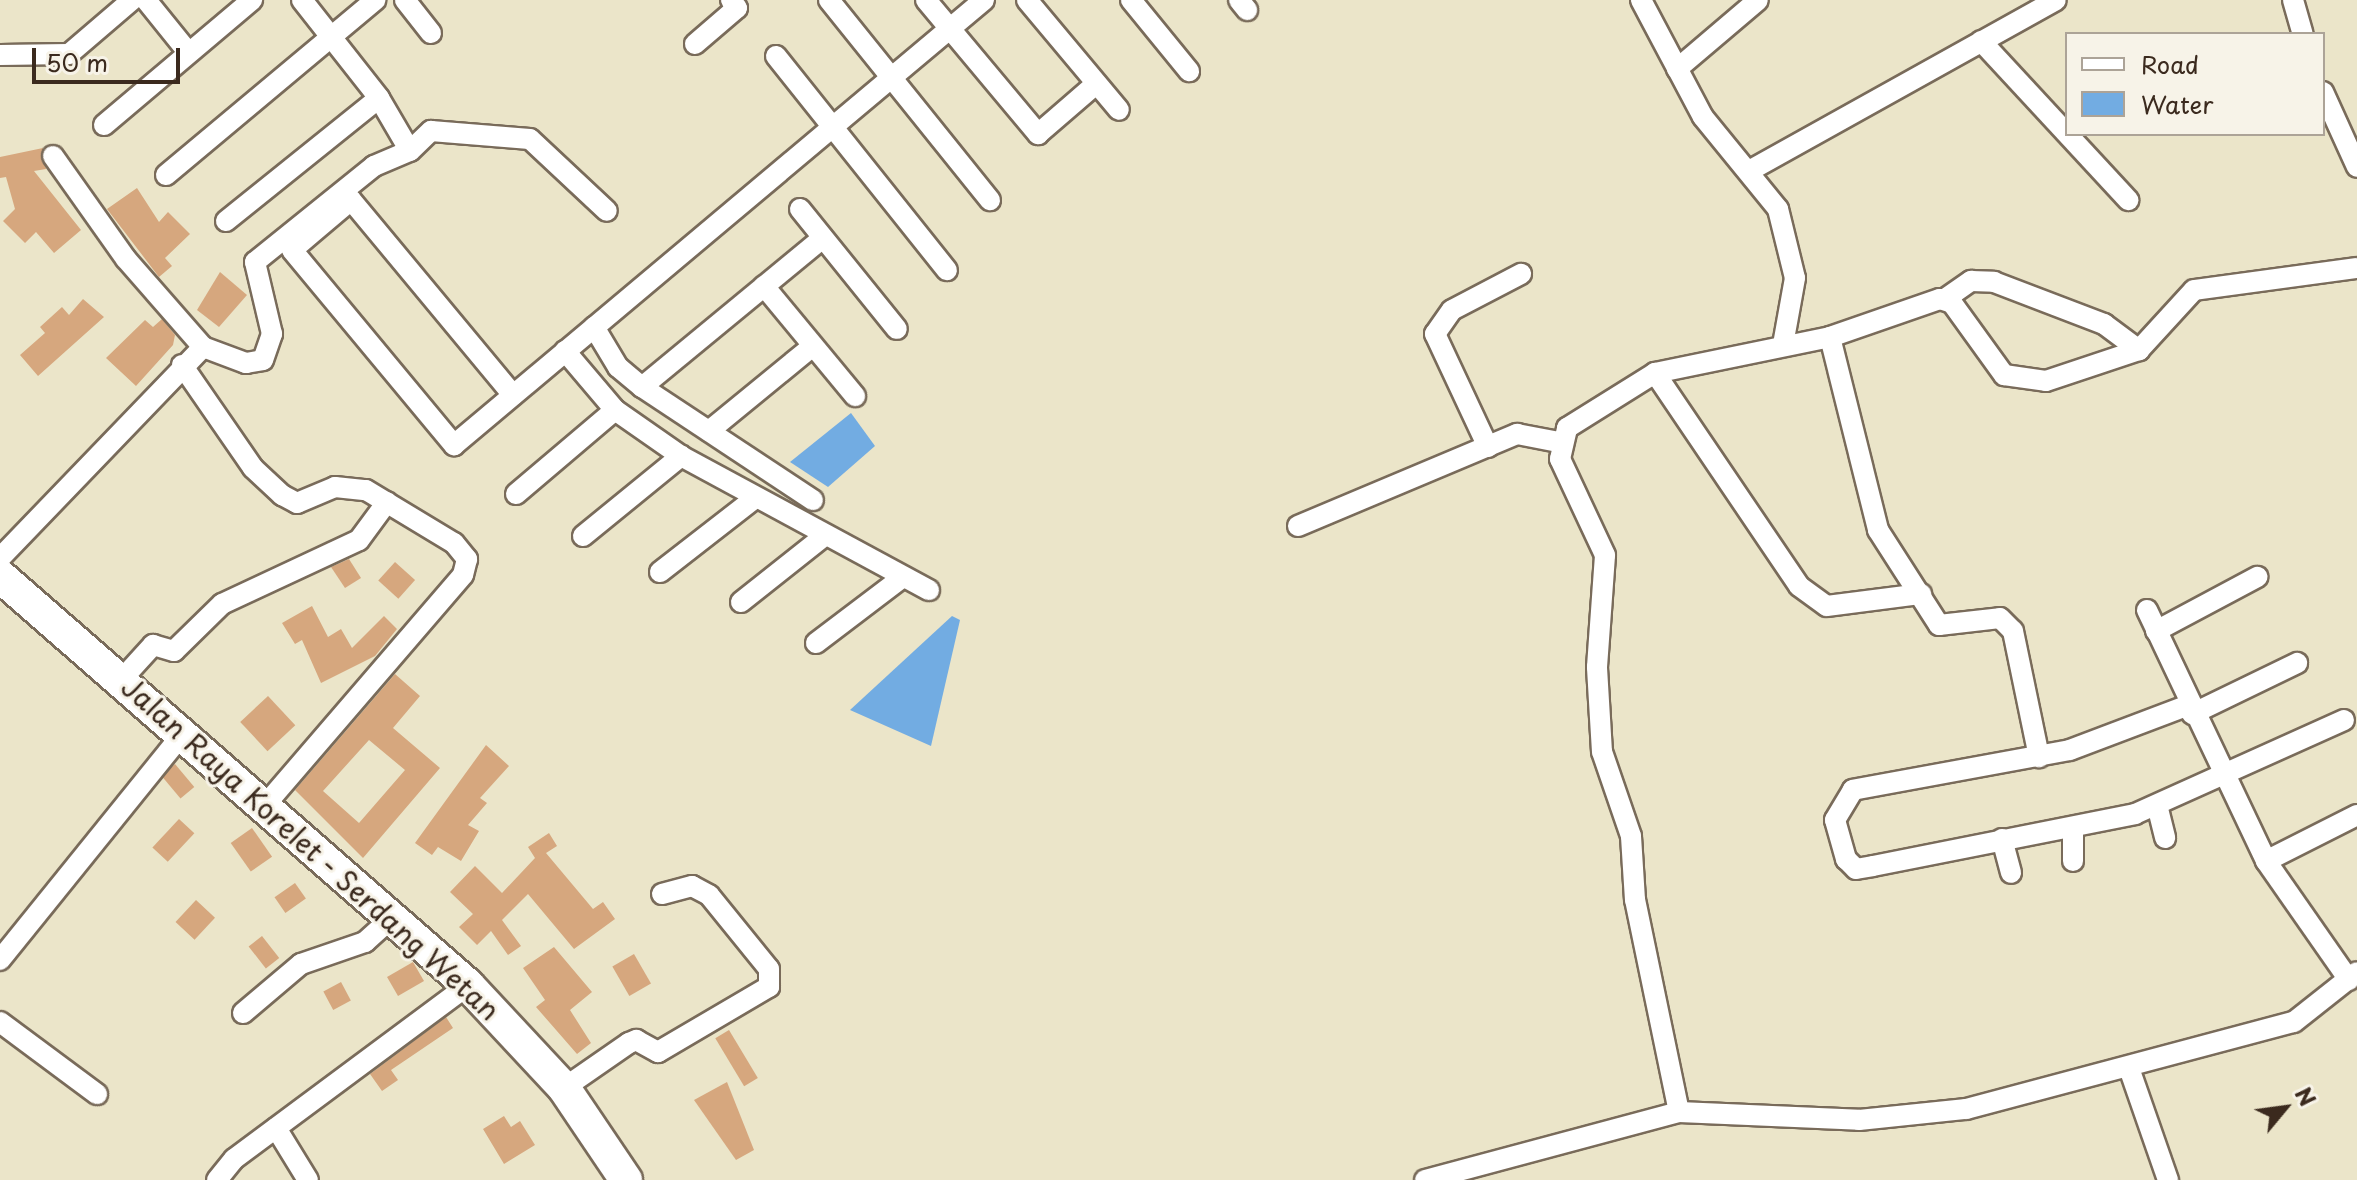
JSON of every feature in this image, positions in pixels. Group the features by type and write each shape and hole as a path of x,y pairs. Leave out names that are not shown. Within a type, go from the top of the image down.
{"main road":[{"name":"Jalan Raya Korelet - Serdang Wetan","path":"0,576 185,731 468,985 564,1088 626,1180"}],"street":[{"path":"0,55 69,54 132,0"},
{"path":"146,0 188,52"},
{"path":"104,125 252,0"},
{"path":"302,0 379,98 410,151"},
{"path":"166,175 375,0"},
{"path":"405,0 431,33"},
{"path":"695,44 737,8 731,0"},
{"path":"829,0 990,200"},
{"path":"926,0 1038,134 1096,84"},
{"path":"513,395 351,200 292,250 454,445 984,0"},
{"path":"1027,0 1119,110"},
{"path":"1131,0 1189,71"},
{"path":"1641,0 1703,117 1749,171 1791,240 1795,278 1783,345"},
{"path":"1677,69 1758,0"},
{"path":"1749,171 2056,0"},
{"path":"2293,0 2302,32"},
{"path":"1981,41 2065,132"},
{"path":"776,56 947,270"},
{"path":"2325,96 2357,165"},
{"path":"226,221 379,98"},
{"path":"53,156 126,259 203,347 239,361 263,360 272,334 255,262 374,166 410,151 431,131 530,139 607,211"},
{"path":"2069,136 2128,200"},
{"path":"800,209 897,329"},
{"path":"642,387 823,238"},
{"path":"1945,299 2004,375 2024,383 2107,366 2139,350 2194,290 2357,268"},
{"path":"1488,447 1435,334 1452,310 1521,274"},
{"path":"1679,1112 1635,900 1631,836 1602,752 1597,667 1605,555 1560,459 1559,442 1576,419 1655,373 1830,337 1945,299 1971,281 1994,282 2104,324 2139,350"},
{"path":"764,286 855,396"},
{"path":"594,327 618,367 642,387 813,500"},
{"path":"1830,337 1878,530 1939,625 2000,618 2013,631 2039,757"},
{"path":"709,431 813,346"},
{"path":"0,558 182,365 203,347"},
{"path":"565,351 615,410 681,456 823,537 929,590"},
{"path":"182,365 253,468 282,495 297,503 349,486 387,502 454,543 467,567 267,803"},
{"path":"1655,373 1799,586 1827,606 1921,594"},
{"path":"516,494 615,410"},
{"path":"1298,526 1530,431 1559,442"},
{"path":"583,536 681,456"},
{"path":"660,572 755,498"},
{"path":"123,678 153,645 174,651 222,604 359,540 387,502"},
{"path":"741,602 823,537"},
{"path":"816,643 903,577"},
{"path":"2156,631 2257,577"},
{"path":"1425,1180 1679,1112 1912,1115 2129,1068 2294,1022 2353,976 2266,861 2190,709 2147,610"},
{"path":"2297,663 2190,709 2113,737 2039,757 1853,790 1835,820 1846,859 1856,869 2002,839 2073,829 2157,805 2344,720"},
{"path":"0,960 185,731"},
{"path":"2157,805 2165,838"},
{"path":"2266,861 2357,815"},
{"path":"2073,829 2073,861"},
{"path":"2002,839 2011,873"},
{"path":"564,1088 629,1043 658,1052 769,987 769,969 709,895 692,886 662,894"},
{"path":"243,1013 301,964 365,942 394,916"},
{"path":"217,1180 276,1128 468,985"},
{"path":"0,1022 97,1094"},
{"path":"2129,1068 2168,1180"},
{"path":"276,1128 308,1180"}],"water":[{"path":"851,413 875,446 828,487 790,462"},
{"path":"952,616 960,620 931,746 850,710"}],"building":[{"path":"43,148 46,169 34,171 81,230 54,253 36,232 25,243 3,221 15,209 6,177 0,178 0,157"},
{"path":"137,188 159,222 168,212 190,234 165,258 172,266 159,277 107,209"},
{"path":"220,272 247,295 219,327 197,310"},
{"path":"83,299 104,317 38,376 20,355 45,333 40,327 62,307 69,315"},
{"path":"162,319 175,335 173,345 136,386 106,358 145,320 153,327"},
{"path":"349,559 361,578 345,588 331,567"},
{"path":"395,562 415,580 398,599 378,581"},
{"path":"312,606 328,637 341,629 352,648 384,616 397,629 375,656 321,683 302,640 295,644 282,623"},
{"path":"395,674 420,696 393,728 440,768 363,858 295,790","holes":["369,740 405,770 359,823 323,791"]},
{"path":"268,696 295,725 267,751 240,722"},
{"path":"486,745 509,766 480,798 487,803 468,825 479,831 461,861 438,847 432,855 415,843"},
{"path":"175,764 194,787 180,799 161,776"},
{"path":"179,819 194,833 168,862 152,848"},
{"path":"252,828 272,857 251,872 231,843"},
{"path":"549,833 557,846 546,853 593,909 603,902 615,919 574,949 528,894 502,920 521,946 508,955 491,931 477,945 459,927 473,914 450,892 475,866 502,893 535,858 528,847"},
{"path":"295,883 306,899 285,913 275,897"},
{"path":"196,900 215,918 195,940 176,922"},
{"path":"262,936 279,958 266,969 249,946"},
{"path":"554,947 592,992 570,1010 591,1043 577,1054 536,1007 545,1000 523,968"},
{"path":"634,954 651,983 629,996 612,966"},
{"path":"413,962 424,981 398,996 387,977"},
{"path":"341,982 351,1001 333,1010 323,991"},
{"path":"446,1017 453,1028 391,1070 398,1080 382,1091 370,1074"},
{"path":"729,1030 758,1078 744,1086 715,1038"},
{"path":"727,1082 754,1150 736,1160 694,1100"},
{"path":"504,1116 511,1127 520,1121 535,1145 504,1164 483,1129"}]}
